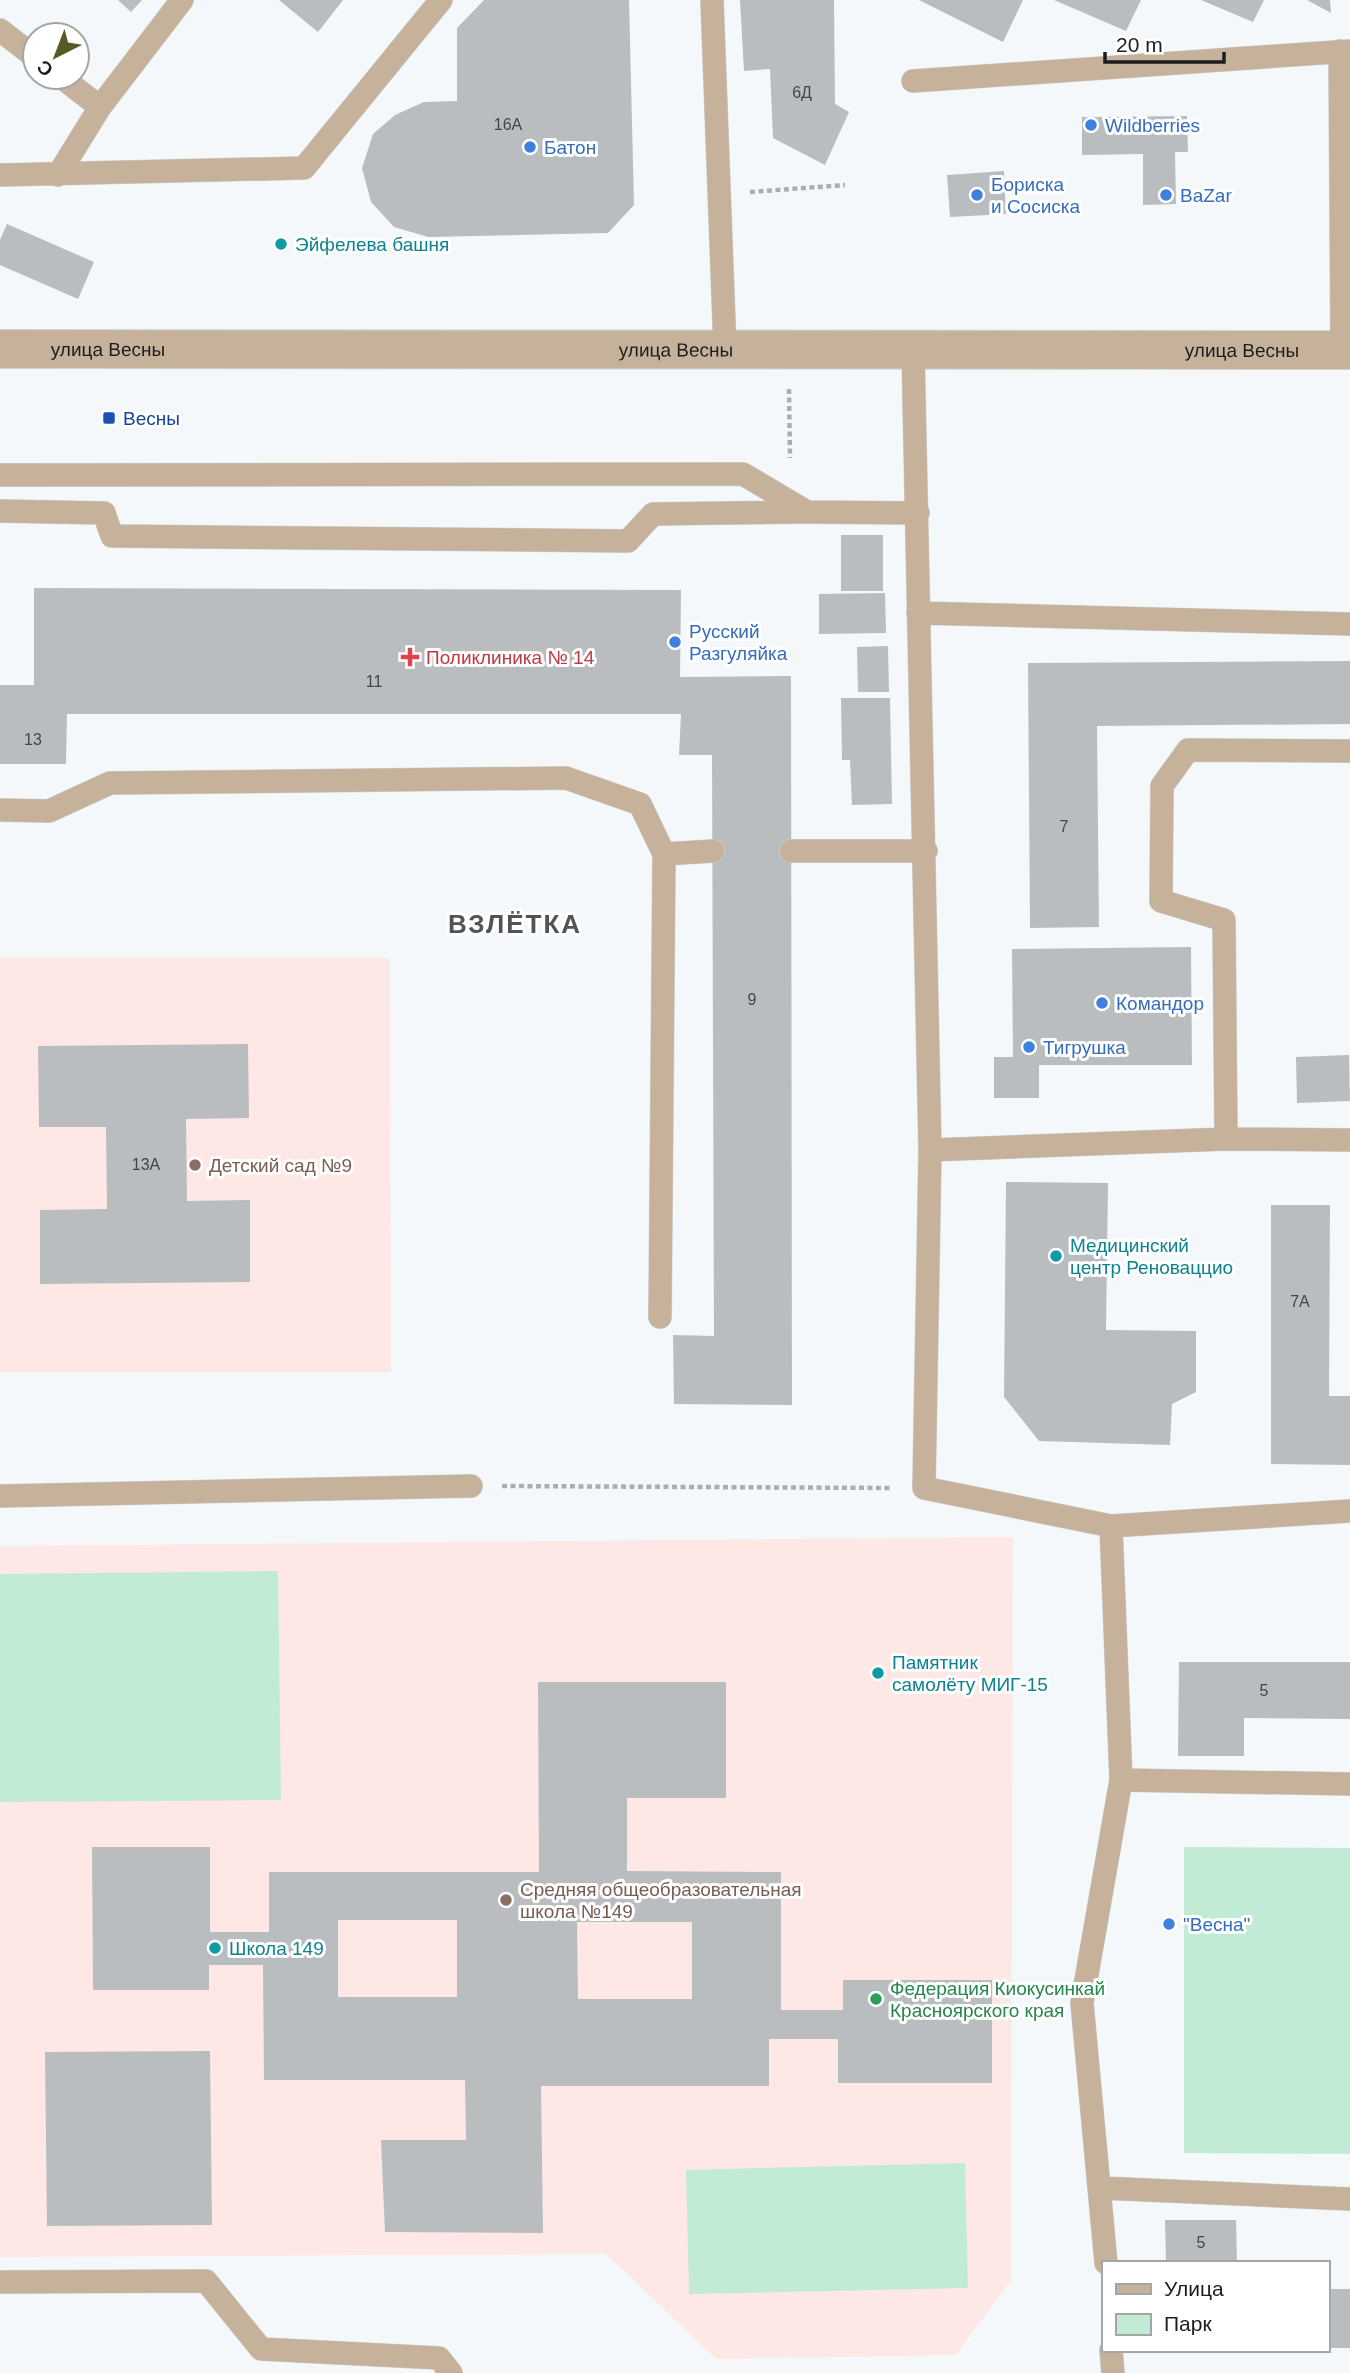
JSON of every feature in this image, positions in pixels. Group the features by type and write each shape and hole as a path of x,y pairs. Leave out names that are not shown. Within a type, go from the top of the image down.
{"street":[{"name":"улица Весны","path":"0,349 1346,350"}],"lane":[{"path":"58,175 100,107 182,0"},
{"path":"0,175 304,168 441,0"},
{"path":"712,0 725,350"},
{"path":"0,30 21,46"},
{"path":"914,81 1345,51 1346,350"},
{"path":"79,91 100,107"},
{"path":"914,350 930,1150 924,1488 1111,1526 1350,1511"},
{"path":"0,475 743,474 807,512"},
{"path":"0,511 104,513 112,536 628,541 653,514 918,513"},
{"path":"918,613 1350,624"},
{"path":"1226,1139 1224,920 1161,901 1162,786 1188,750 1350,751"},
{"path":"0,810 49,811 110,783 566,778 640,804 664,854 660,1317"},
{"path":"791,850 926,851"},
{"path":"664,854 713,851"},
{"path":"930,1150 1226,1139 1350,1140"},
{"path":"0,1496 471,1486"},
{"path":"1106,2261 1082,2003 1121,1780 1111,1526"},
{"path":"1121,1780 1350,1784"},
{"path":"1101,2188 1350,2199"},
{"path":"0,2282 206,2281 261,2349 439,2358 451,2373"},
{"path":"1111,2352 1113,2373"}],"path":[{"path":"770,192 845,185"},
{"path":"471,1486 924,1488"}],"shaded area":[{"name":"Детский сад №9","path":"0,958 390,958 391,1372 0,1372"},
{"name":"Средняя общеобразовательная школа №149","path":"1013,1537 1011,2280 956,2355 716,2359 606,2254 0,2257 0,1546"}],"green space":[{"path":"278,1571 281,1800 0,1802 0,1574"},
{"path":"1184,1847 1350,1848 1350,2154 1184,2153"},
{"path":"965,2163 968,2288 689,2294 686,2170"}],"building":[{"path":"118,0 142,0 131,12"},
{"path":"279,0 343,0 318,32"},
{"path":"484,0 629,0 634,205 608,233 428,237 394,227 371,202 362,168 373,134 395,115 424,102 457,101 457,28"},
{"path":"740,0 834,0 835,104 849,112 825,165 773,138 770,69 744,71"},
{"path":"919,0 1023,0 1003,42"},
{"path":"1054,0 1141,0 1126,31"},
{"path":"1201,0 1264,0 1253,22"},
{"path":"1307,0 1330,0 1331,13"},
{"path":"1187,116 1188,152 1175,152 1176,204 1143,205 1143,154 1082,155 1082,117"},
{"name":"Бориска и Сосиска","path":"1004,171 1006,214 950,217 947,175"},
{"path":"7,224 94,262 78,299 0,265 0,240"},
{"path":"841,535 883,535 883,591 841,591"},
{"path":"34,588 681,590 680,677 791,676 792,1405 674,1404 673,1335 714,1336 712,755 679,755 681,714 67,714 66,764 0,764 0,685 34,685"},
{"path":"885,593 886,633 819,634 819,594"},
{"path":"888,646 889,692 858,692 857,647"},
{"path":"1350,661 1350,724 1097,726 1099,927 1030,928 1028,663"},
{"path":"841,698 890,698 892,804 852,805 850,760 842,760"},
{"name":"Командор","path":"1191,947 1192,1065 1039,1065 1039,1098 994,1098 994,1057 1013,1057 1012,949"},
{"path":"248,1044 249,1118 186,1119 187,1201 250,1200 250,1282 40,1284 40,1210 107,1209 106,1127 39,1127 38,1046"},
{"path":"1349,1055 1350,1101 1297,1103 1296,1057"},
{"name":"Медицинский центр Реноваццио","path":"1006,1182 1108,1183 1106,1330 1196,1331 1196,1392 1172,1404 1170,1445 1039,1441 1004,1397"},
{"path":"1271,1205 1330,1205 1329,1396 1350,1396 1350,1465 1271,1464"},
{"path":"1179,1662 1350,1662 1350,1719 1244,1718 1244,1756 1178,1756"},
{"name":"Школа 149","path":"538,1682 726,1682 726,1798 627,1798 627,1871 781,1872 781,2010 843,2010 843,1980 992,1980 992,2083 838,2083 838,2039 769,2039 769,2086 541,2086 543,2233 385,2232 381,2140 466,2140 465,2080 264,2080 263,1965 209,1965 209,1990 93,1990 92,1847 210,1847 210,1932 269,1932 269,1872 539,1872","holes":["338,1920 457,1920 457,1997 338,1997","577,1922 692,1922 692,1999 578,1999"]},
{"path":"210,2051 212,2225 47,2226 45,2052"},
{"path":"1165,2220 1236,2220 1237,2261 1166,2261"},
{"path":"1329,2289 1350,2289 1350,2348 1329,2348"}],"place":[{"name":"Wildberries","path":"1091,125"},
{"name":"Батон","path":"530,147"},
{"name":"Бориска и Сосиска","path":"977,195"},
{"name":"BaZar","path":"1166,195"},
{"name":"Эйфелева башня","path":"281,244"},
{"name":"Весны","path":"109,418"},
{"name":"Русский Разгуляйка","path":"675,642"},
{"name":"Поликлиника № 14","path":"410,657"},
{"name":"Командор","path":"1102,1003"},
{"name":"Тигрушка","path":"1029,1047"},
{"name":"Детский сад №9","path":"195,1165"},
{"name":"Медицинский центр Реноваццио","path":"1056,1256"},
{"name":"Памятник самолёту МИГ-15","path":"878,1673"},
{"name":"Средняя общеобразовательная школа №149","path":"506,1900"},
{"name":"\"Весна\"","path":"1169,1924"},
{"name":"Школа 149","path":"215,1948"},
{"name":"Федерация Киокусинкай Красноярского края","path":"876,1999"}],"district":[{"name":"ВЗЛЁТКА","path":"515,924"}]}
